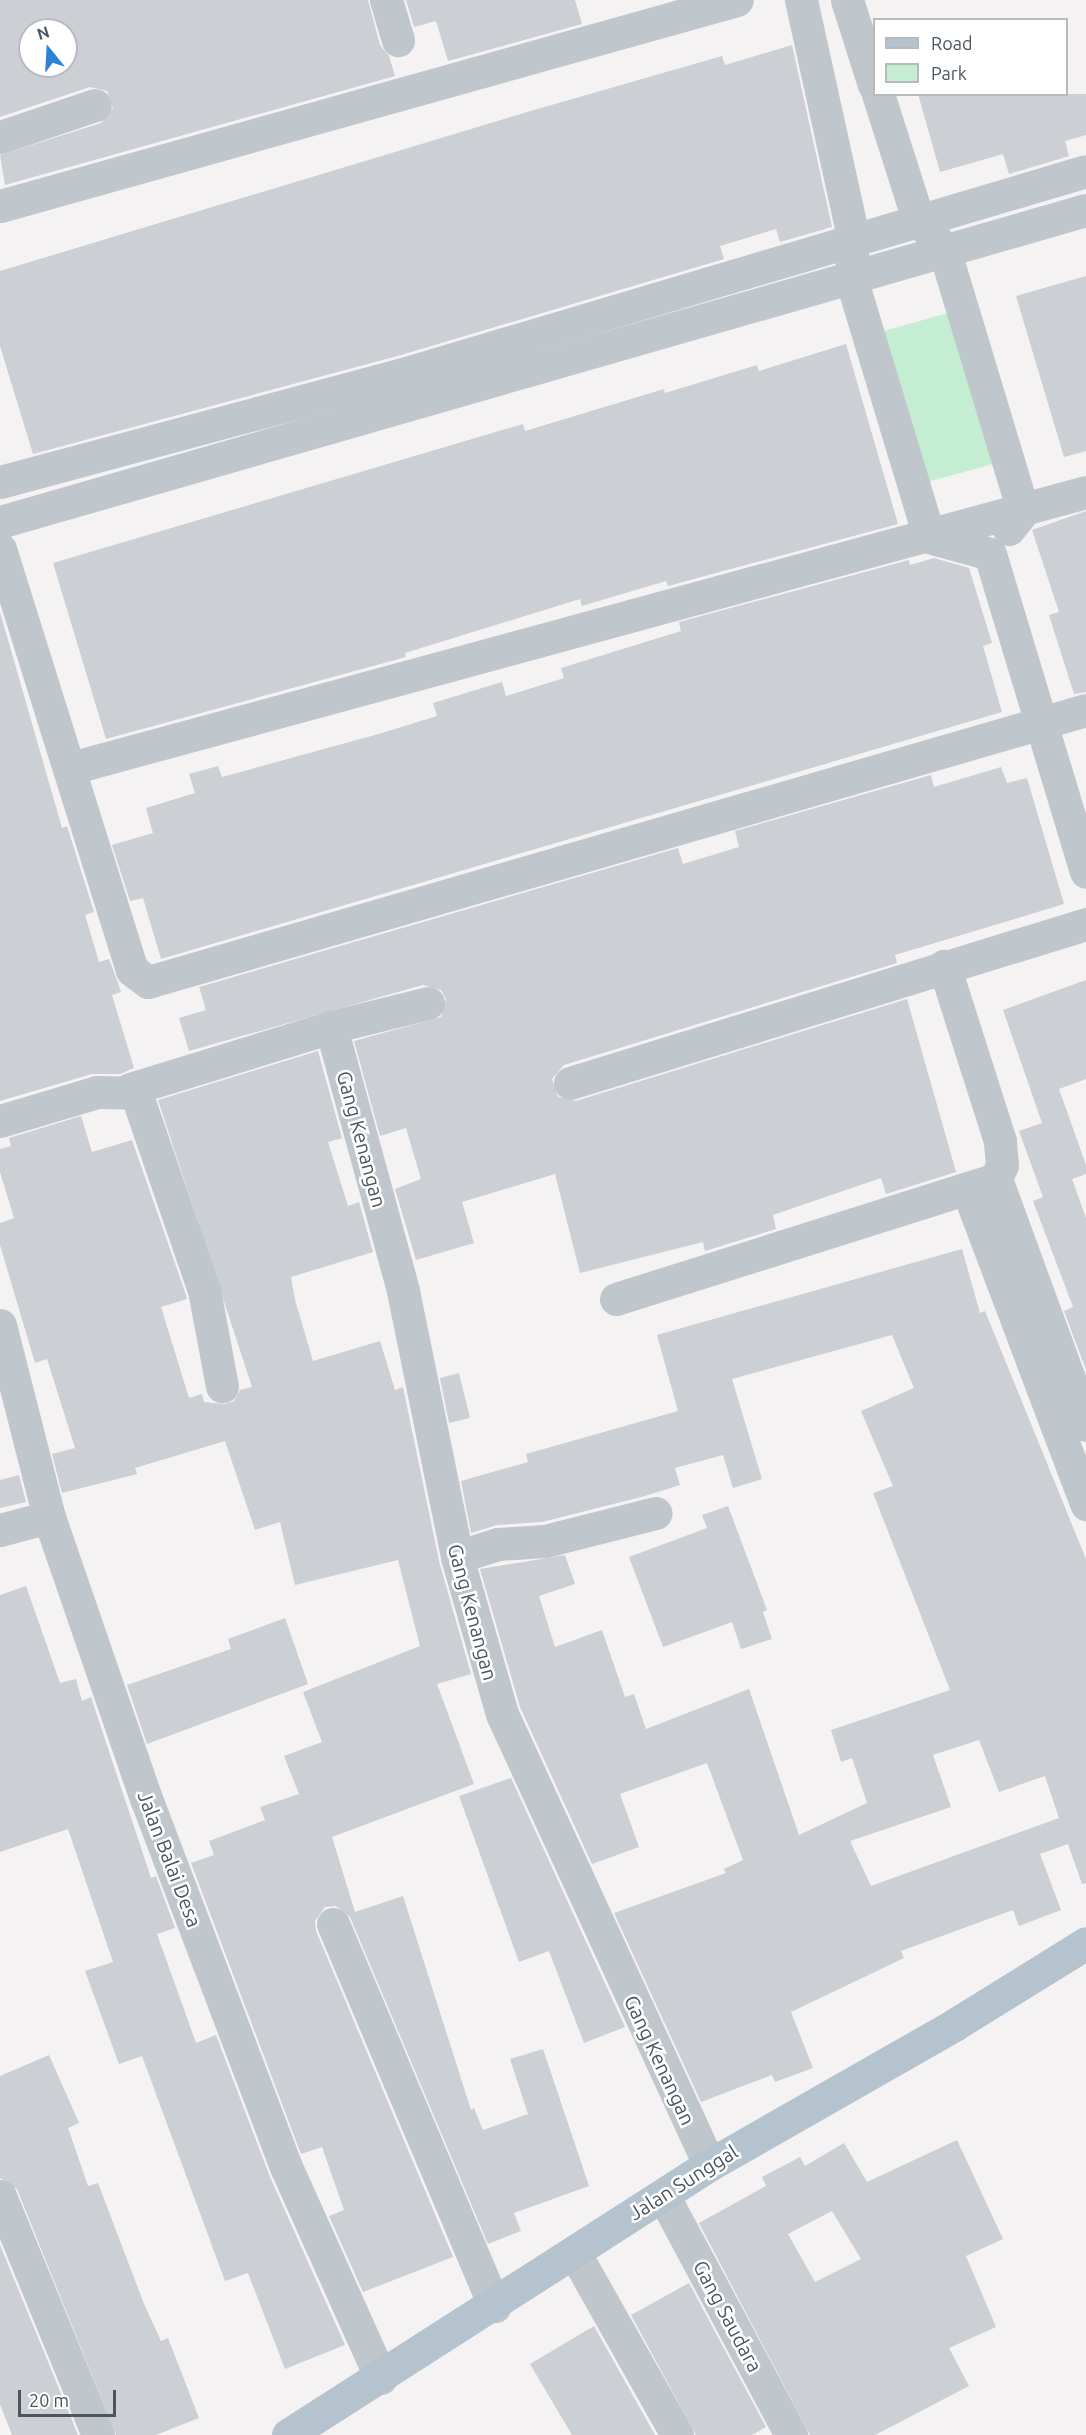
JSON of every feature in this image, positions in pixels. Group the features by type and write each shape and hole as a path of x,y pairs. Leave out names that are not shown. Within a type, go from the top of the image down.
{"main road":[{"name":"Jalan Sunggal","path":"288,2435 664,2197 709,2165 954,2025 1086,1943"}],"street":[{"path":"386,0 398,40"},
{"path":"0,206 737,0"},
{"path":"801,0 853,237 851,278 929,537"},
{"path":"847,0 873,82"},
{"path":"879,96 918,219 944,249 1023,511"},
{"path":"0,137 95,105"},
{"path":"0,482 406,373 853,237 1086,171"},
{"path":"0,522 418,404 944,249 1086,210"},
{"path":"406,373 418,404"},
{"path":"71,768 929,537 1086,492"},
{"path":"990,554 1023,511"},
{"path":"929,537 990,554"},
{"path":"0,549 71,768 132,970 139,979 156,982 1086,710"},
{"path":"990,554 1086,872"},
{"path":"570,1083 1086,924"},
{"path":"616,1299 982,1185 1002,1165 1000,1141 944,966"},
{"path":"0,1121 97,1092 130,1089 331,1027 428,1003"},
{"name":"Gang Kenangan","path":"331,1027 403,1291 457,1557 502,1714 709,2165"},
{"path":"130,1089 142,1105 204,1290 222,1386"},
{"path":"982,1185 1086,1425"},
{"path":"982,1185 1084,1492"},
{"name":"Jalan Balai Desa","path":"0,1325 49,1516 147,1801 287,2169 381,2378"},
{"path":"457,1557 498,1544 545,1541 656,1513"},
{"path":"0,1530 49,1516"},
{"path":"333,1924 494,2306"},
{"path":"0,2196 98,2435"},
{"name":"Gang Saudara","path":"664,2197 791,2435"},
{"path":"574,2252 676,2435"}],"green space":[{"path":"962,309 1004,461 920,484 877,333"}],"building":[{"path":"0,0 368,0 380,45 389,56 395,76 5,185 0,155 101,123 113,108 107,91 90,87 0,117"},
{"path":"406,0 575,0 582,24 448,61 436,21 414,27"},
{"path":"792,45 832,227 780,242 776,229 720,246 724,259 401,355 33,454 0,346 0,271 534,110 722,56 725,65"},
{"path":"1086,94 1086,135 1065,141 1069,156 1009,174 1003,154 940,172 919,96"},
{"path":"1086,276 1086,451 1064,457 1016,296"},
{"path":"846,344 898,524 668,586 666,581 582,606 580,599 405,653 406,657 106,739 53,563 523,424 525,431 664,389 665,393 757,365 759,371"},
{"path":"1086,511 1086,692 1074,694 1049,615 1059,612 1032,530"},
{"path":"934,558 969,568 992,643 983,646 1002,712 161,959 143,898 130,901 112,845 153,833 146,808 195,793 189,774 218,766 222,777 382,733 437,716 433,703 502,682 506,696 564,678 561,668 681,631 679,622 909,560 910,565"},
{"path":"0,612 62,828 67,826 94,912 85,915 99,962 109,959 121,992 112,995 134,1068 120,1074 92,1074 0,1101"},
{"path":"1001,767 1007,783 1027,778 1064,904 895,955 897,963 564,1065 552,1079 558,1097 576,1101 907,999 956,1172 886,1194 881,1178 773,1215 776,1229 705,1251 703,1242 580,1273 555,1174 462,1202 474,1243 416,1260 395,1189 421,1179 406,1128 380,1136 354,1041 441,1017 446,999 441,990 423,985 189,1051 179,1018 206,1010 199,987 678,848 683,864 739,847 735,831 931,775 934,787"},
{"path":"1086,980 1086,1079 1059,1089 1086,1165 1086,1174 1072,1179 1086,1218 1086,1370 1064,1311 1073,1307 1033,1201 1043,1197 1019,1131 1042,1123 1003,1010"},
{"path":"318,1051 342,1138 328,1142 348,1206 359,1202 373,1252 291,1277 295,1300 313,1361 380,1341 395,1390 403,1387 439,1561 471,1674 437,1684 474,1784 332,1837 355,1912 403,1896 471,2110 474,2108 483,2130 528,2114 510,2059 543,2049 589,2186 514,2213 521,2231 488,2244 350,1917 336,1906 325,1907 315,1921 316,1931 453,2257 363,2292 329,2216 344,2210 322,2147 301,2154 191,1863 214,1855 209,1841 265,1820 260,1807 299,1794 284,1756 322,1742 303,1692 420,1646 398,1560 295,1585 280,1522 255,1530 225,1441 135,1468 137,1474 62,1493 52,1454 75,1448 47,1359 35,1363 0,1245 0,1223 14,1218 0,1172 0,1149 11,1146 9,1138 81,1116 92,1152 132,1140 187,1299 161,1307 189,1398 202,1394 204,1402 225,1404 234,1401 240,1390 252,1387 158,1100"},
{"path":"962,1249 980,1313 985,1311 1086,1559 1086,1883 1082,1884 1068,1844 1040,1854 1061,1910 1019,1926 1013,1910 901,1951 904,1958 791,2012 813,2068 775,2082 772,2075 701,2102 614,1913 726,1873 724,1869 743,1860 707,1763 620,1794 639,1847 592,1864 520,1707 480,1569 565,1555 575,1584 539,1596 555,1647 602,1630 625,1697 634,1694 646,1729 749,1689 799,1835 867,1803 852,1758 841,1762 831,1730 950,1690 873,1493 893,1486 861,1411 914,1388 892,1335 732,1379 762,1479 733,1488 723,1455 675,1468 680,1485 645,1496 542,1522 497,1525 471,1533 461,1481 528,1462 526,1454 678,1411 657,1335","holes":["979,1740 999,1792 1045,1776 1059,1818 871,1886 850,1841 951,1807 933,1755"]},
{"path":"459,1373 470,1418 449,1423 440,1378"},
{"path":"19,1475 26,1502 0,1508 0,1480"},
{"path":"728,1506 767,1610 763,1612 772,1639 741,1649 732,1622 663,1647 629,1557 707,1528 702,1515"},
{"path":"26,1586 60,1683 76,1679 82,1701 91,1697 151,1878 156,1876 175,1928 157,1934 196,2043 216,2035 270,2177 345,2345 285,2369 248,2273 225,2281 142,2056 119,2064 85,1971 113,1962 68,1829 0,1852 0,1595"},
{"path":"285,1618 308,1684 147,1744 127,1685 231,1649 228,1639"},
{"path":"511,1778 625,2027 584,2043 549,1951 519,1962 459,1796"},
{"path":"49,2055 79,2123 68,2128 88,2186 98,2183 144,2304 161,2341 168,2338 199,2418 156,2435 116,2435 17,2189 0,2178 0,2076"},
{"path":"957,2140 1003,2239 966,2256 996,2327 949,2348 969,2386 875,2435 810,2435 699,2223 766,2186 762,2177 800,2157 805,2166 844,2143 867,2182","holes":["832,2211 861,2259 815,2282 788,2234"]},
{"path":"0,2245 78,2435 12,2435 0,2404"},
{"path":"689,2283 766,2427 752,2435 696,2435 631,2315"},
{"path":"594,2326 655,2435 572,2435 530,2364"}]}
